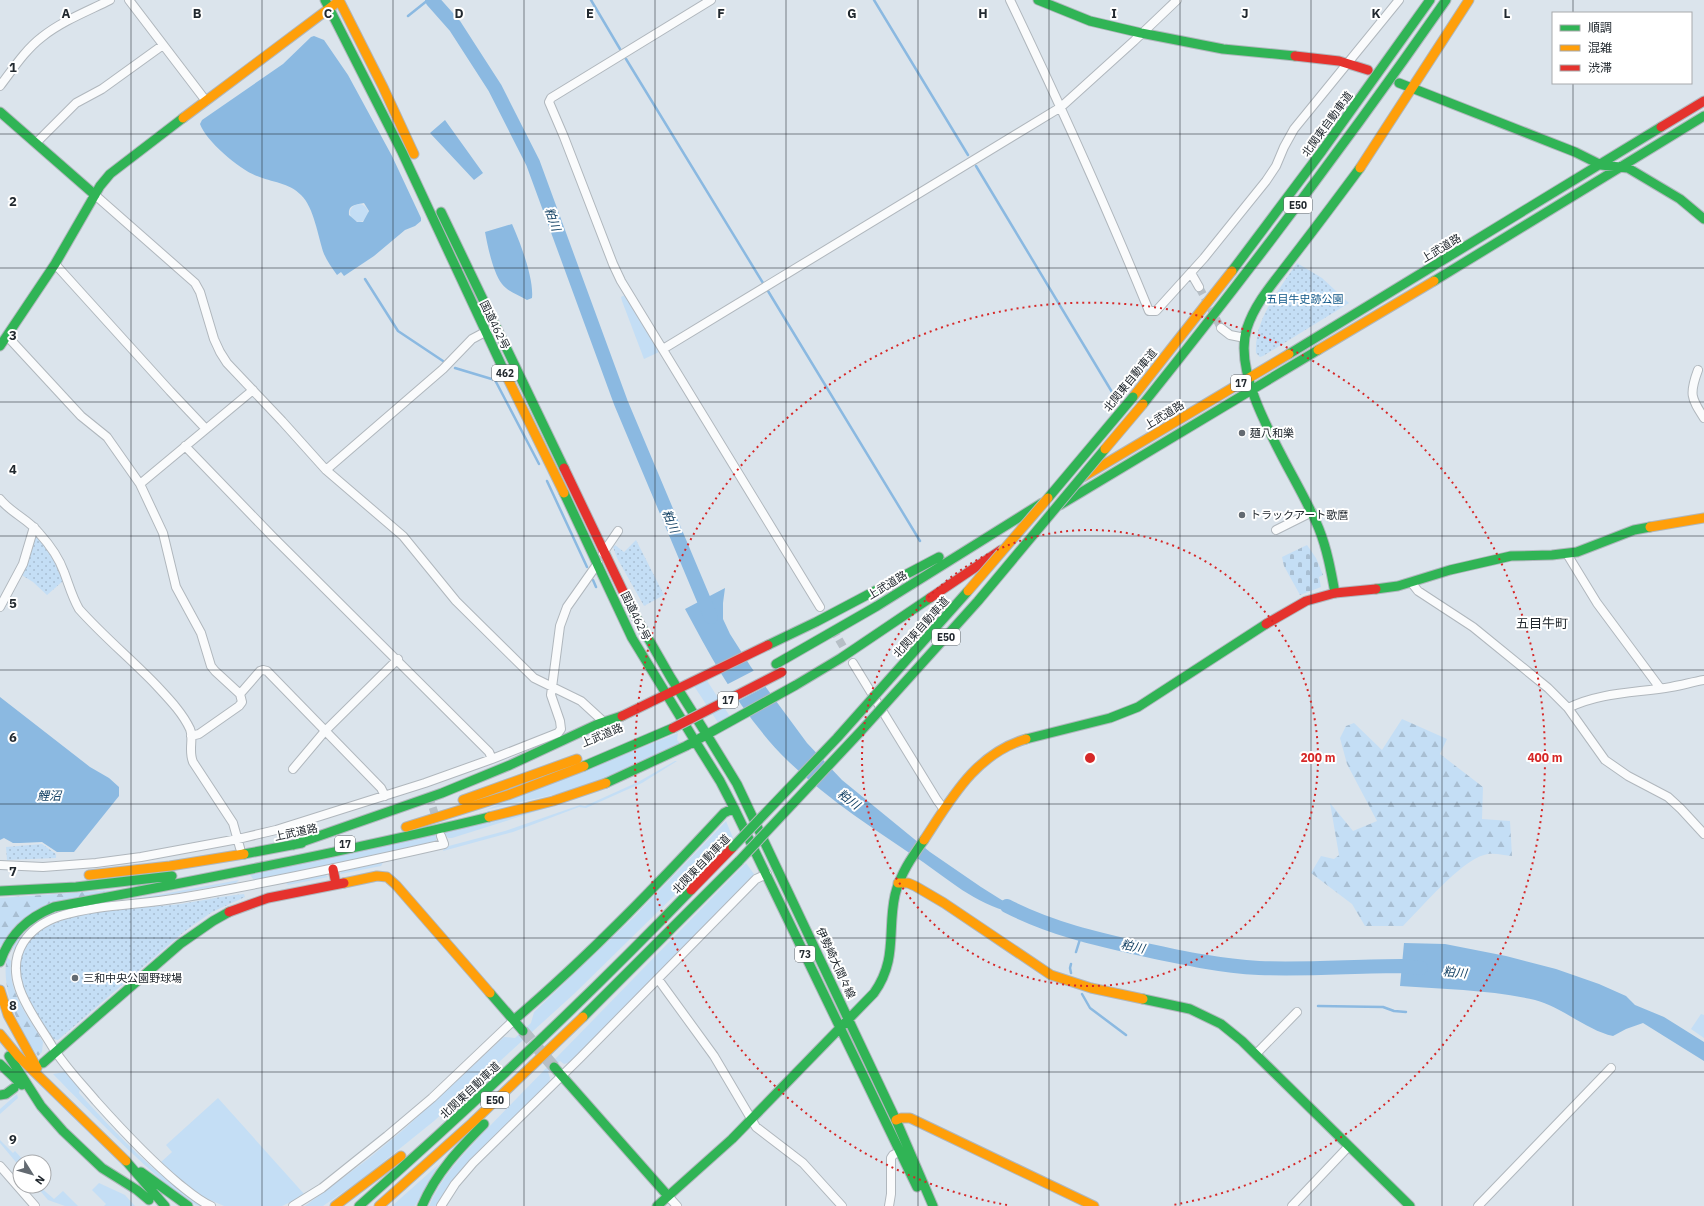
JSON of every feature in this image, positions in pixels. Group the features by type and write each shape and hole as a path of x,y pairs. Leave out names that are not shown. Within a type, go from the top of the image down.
{"main road":[{"name":"国道462号","path":"325,0 405,158 485,332 554,471 632,638 695,741"},
{"path":"1038,0 1090,21 1141,33 1223,49 1348,63 1368,70"},
{"name":"北関東自動車道","path":"359,1206 443,1131 653,931 809,769 939,626 1133,397 1202,310 1336,132 1430,0"},
{"name":"E50","path":"379,1206 504,1092 608,992 739,861 861,731 978,601 1143,404 1211,320 1347,140 1446,0"},
{"path":"1335,593 1328,555 1319,528 1258,409 1244,358 1245,338 1250,319 1260,301 1360,168 1469,0"},
{"path":"0,346 55,264 104,181 120,165 339,1 383,86 418,161"},
{"path":"1400,83 1575,152 1594,163 1601,165 1623,166 1663,188 1693,209 1704,219"},
{"name":"上武道路","path":"773,666 899,593 1092,472 1250,378 1704,101"},
{"path":"0,112 95,195"},
{"name":"17","path":"968,561 1704,116"},
{"name":"国道462号","path":"438,205 604,552 641,624 678,689 707,735"},
{"path":"293,845 321,833 457,788 666,695 816,622 935,559 1035,500 1092,472"},
{"path":"0,962 4,948 19,928 30,918 54,907 315,857 458,825 553,801 630,774 739,718 841,658 1020,537 1049,512"},
{"path":"657,1206 716,1154 751,1120 850,1020 874,993 887,969 890,956 894,901 898,883 941,811 969,773 995,752 1022,740 1096,723 1122,715 1157,696 1290,609 1306,601 1335,593 1380,589 1411,582 1450,570 1511,556 1567,554 1586,549 1634,530 1704,518"},
{"name":"上武道路","path":"0,891 113,883 213,870 346,844 503,798 577,770 673,728 785,671"},
{"name":"上武道路","path":"428,810 508,784 579,758 665,721 695,706"},
{"name":"伊勢崎大間々線","path":"707,735 743,795 850,1020 896,1120 933,1206"},
{"name":"73","path":"695,741 716,774 767,874 840,1030 927,1206"},
{"path":"514,1020 573,969 611,932 724,813 734,808"},
{"name":"上武道路","path":"83,876 171,866 293,845 382,824"},
{"path":"278,858 315,857 346,844"},
{"path":"333,869 336,884"},
{"path":"43,1063 180,944 210,922 234,910 268,898 382,875 390,880 523,1031"},
{"path":"898,883 908,883 921,889 1051,974 1091,988 1190,1009 1221,1024 1256,1054 1410,1206"},
{"path":"0,990 8,1015 42,1078"},
{"path":"422,1206 435,1180 457,1151 608,992"},
{"path":"0,1034 18,1056 129,1164 147,1187 166,1206"},
{"path":"0,1044 14,1061 36,1098"},
{"path":"335,1206 375,1177 479,1089 524,1055"},
{"path":"0,1064 36,1098 68,1135 96,1163 116,1178 141,1191 155,1206"},
{"path":"554,1067 668,1196"},
{"path":"0,1096 6,1094 14,1088"},
{"path":"896,1120 901,1118 910,1118 1094,1206"},
{"path":"129,1164 154,1180 188,1206"},
{"path":"116,1178 142,1206"}],"street":[{"path":"0,86 24,54 42,37 58,26 110,0"},
{"path":"128,0 206,101"},
{"path":"711,0 551,98 548,102 564,137 612,264 820,607"},
{"path":"1010,0 1061,106 1149,311 1156,311 1204,258 1276,166 1290,135 1399,0"},
{"path":"663,349 1061,106 1176,0"},
{"path":"36,143 76,103 102,89 163,45"},
{"path":"95,195 195,283 200,292 220,352 227,363 326,470 403,536 456,601 534,678 580,701 605,723"},
{"path":"55,264 206,429"},
{"path":"1191,273 1199,287"},
{"path":"326,470 443,369 472,339 496,327"},
{"path":"1220,328 1230,334 1245,338"},
{"path":"8,336 81,416 107,438 140,484 156,515 163,533 176,586 201,633 211,666 240,694 242,702 239,706 199,734 191,736"},
{"path":"1698,370 1692,398 1704,418"},
{"path":"140,484 253,390"},
{"path":"185,446 272,536 489,752 492,759"},
{"path":"0,498 10,510 34,527 58,559 79,609 168,698 180,713 190,729 190,749 193,762 233,823 240,848"},
{"path":"1276,530 1312,512"},
{"path":"0,607 22,564 34,527"},
{"path":"0,864 43,867 77,865 141,856 238,839 276,830 385,796 426,787 560,731 560,721 551,699 562,620 573,597 597,564 618,530"},
{"path":"1567,554 1597,603 1660,688"},
{"path":"1411,582 1418,591 1457,616 1490,640 1548,688 1568,708 1605,760 1628,776 1668,797 1704,834"},
{"path":"293,769 326,731 398,660"},
{"path":"853,663 937,800 941,811"},
{"path":"240,694 260,671 263,670 326,731 381,788 385,796"},
{"path":"1568,708 1575,704 1610,694 1660,688 1704,680"},
{"path":"211,1206 188,1191 146,1154 79,1081 55,1052 28,1006 18,985 16,969 17,957 22,944 34,930 50,920 68,914 108,907 168,900 333,869 444,844 441,836"},
{"path":"441,1206 447,1195 463,1174 756,879 767,874"},
{"path":"245,876 245,886"},
{"path":"658,979 711,1051 751,1120 762,1133 804,1163 842,1206"},
{"path":"1256,1054 1297,1012"},
{"path":"293,1206 322,1188 387,1136 432,1098 514,1020"},
{"path":"1478,1206 1611,1068"},
{"path":"0,1096 0,1103"},
{"path":"1292,1206 1350,1146"},
{"path":"889,1206 891,1194 891,1158 899,1152"},
{"path":"0,1166 35,1206"},
{"path":"668,1196 677,1206"}],"green space":[{"path":"355,204 363,204 368,209 366,220 363,222 355,222 350,217 350,209"},
{"name":"五目牛史跡公園","path":"1297,263 1322,278 1349,303 1260,357 1256,353 1256,340 1263,317 1269,305"},
{"path":"625,295 659,352 644,359 622,301 621,297"},
{"path":"36,535 53,559 63,581 47,595 33,582 20,574 34,536"},
{"path":"636,540 664,595 644,606 617,558 613,547 615,545 624,552"},
{"path":"1307,545 1316,558 1323,575 1319,577 1321,587 1300,595 1284,566 1282,557"},
{"path":"706,679 731,718 719,724 694,686"},
{"path":"1402,719 1447,739 1440,754 1483,787 1482,819 1510,821 1512,856 1498,854 1484,855 1464,866 1430,897 1403,926 1365,926 1352,904 1311,873 1321,856 1334,859 1339,855 1330,803 1353,831 1377,821 1347,764 1340,738 1346,726 1354,723 1382,750"},
{"path":"678,733 677,740 681,744 588,787 485,810"},
{"path":"677,761 642,783 586,808 579,807 513,832 443,851 445,847 505,831 580,805 585,806 638,782"},
{"path":"569,801 452,838 448,838 446,835 437,837 435,842 329,866 254,880 250,875"},
{"path":"726,821 733,838 575,993 434,1121 362,1179 323,1206 305,1206 368,1159 403,1130 504,1037 515,1038 531,1023 534,1012 633,918"},
{"path":"42,844 56,854 56,858 7,860 6,847"},
{"path":"384,861 381,866 340,874 343,869"},
{"path":"746,863 754,874 753,877 571,1062 564,1064 560,1061 548,1072 550,1078 549,1083 478,1153 446,1189 437,1206 429,1206 446,1176 483,1133"},
{"path":"325,874 328,877 288,885 286,883 259,888 257,887"},
{"path":"239,880 236,883 54,915 25,932 49,915"},
{"path":"113,890 56,903 0,946 0,898"},
{"path":"244,894 245,897 212,912 185,931 58,1040 53,1039 24,992 20,975 22,953 34,936 53,924 77,916 103,911 173,905"},
{"path":"24,933 12,952 16,939"},
{"path":"7,957 11,961 12,983 20,1004 43,1042 42,1052 38,1056 18,1022 13,1009 6,982"},
{"path":"1701,1014 1704,1015 1704,1038 1691,1029"},
{"path":"65,1072 80,1089 79,1093 122,1138 168,1181 201,1206 189,1201 150,1170 53,1074"},
{"path":"17,1094 18,1098 0,1114 0,1109"},
{"path":"218,1098 305,1195 282,1206 224,1206 201,1196 160,1163 172,1152 166,1145"},
{"path":"0,1140 13,1153 15,1151 18,1154 12,1154 12,1157 0,1143"},
{"path":"439,1164 415,1206 392,1206"},
{"path":"99,1183 125,1195 135,1206 104,1206 106,1204 92,1190"},
{"path":"63,1191 78,1206 65,1206 48,1200 43,1194 48,1194 54,1199"}],"water":[{"path":"314,36 324,40 348,75 392,156 421,218 421,221 415,226 405,230 374,256 344,276 341,272 337,275 324,254 312,214 301,195 291,188 257,176 242,168 216,146 203,131 200,124 202,120 283,64 311,37","holes":["364,203 369,211 363,222 357,222 349,215 351,207 358,204"]},
{"path":"445,120 483,173 474,180 430,133"},
{"path":"512,224 529,271 531,281 532,298 527,300 510,291 502,284 493,266 486,238 485,232"},
{"path":"725,588 723,619 730,634 751,667 807,743 842,780 930,852 1024,914 996,908 958,887 836,802 803,775 772,744 757,727 731,689 685,609"},
{"name":"鯉沼","path":"0,697 90,767 109,778 119,787 119,796 74,852 57,852 42,842 13,843 4,838 0,840"},
{"path":"1404,943 1445,944 1506,956 1556,969 1599,984 1626,996 1635,1005 1664,1017 1704,1042 1704,1061 1643,1023 1626,1029 1613,1036 1594,1029 1545,1003 1535,1000 1485,992 1400,986"}],"pier":[{"path":"755,670 767,686 738,701 726,685"}],"waterway":[{"path":"408,16 428,0"},
{"name":"粕川","path":"432,0 455,26 495,88 533,163 621,403 711,617"},
{"path":"591,0 620,49"},
{"path":"874,0 968,155"},
{"path":"626,59 763,283"},
{"path":"976,166 1115,397"},
{"path":"365,279 398,331 443,361"},
{"path":"768,291 920,541"},
{"path":"455,368 495,380 539,464"},
{"path":"547,481 587,567"},
{"path":"593,580 596,587"},
{"name":"粕川","path":"1007,906 1041,921 1092,937 1216,964 1259,968 1402,966 1421,968"},
{"path":"1076,952 1081,936"},
{"path":"1071,964 1071,973"},
{"path":"1082,994 1090,1008 1126,1035"},
{"path":"1318,1006 1383,1007 1394,1011 1406,1012"}],"tunnel":[{"path":"1199,287 1221,328"},
{"path":"833,629 849,657"},
{"path":"429,796 437,821"},
{"path":"523,1031 554,1067"}],"traffic: fast":[{"path":"325,0 402,152 506,375"},
{"path":"1038,0 1090,21 1141,33 1223,49 1295,56"},
{"path":"1232,271 1322,151 1430,0"},
{"path":"1143,404 1298,205 1446,0"},
{"path":"1399,83 1575,152 1601,165 1628,168 1680,199 1704,219"},
{"path":"0,112 95,195"},
{"path":"1434,281 1704,116"},
{"path":"0,346 55,264 100,186 110,174 183,118"},
{"path":"1289,354 1661,127"},
{"path":"1335,593 1327,552 1319,529 1268,430 1256,402 1248,376 1244,351 1247,328 1250,319 1260,301 1360,168"},
{"path":"441,212 564,468"},
{"path":"1060,505 1318,350"},
{"path":"1048,498 1133,397"},
{"path":"739,861 861,731 978,601 1105,449"},
{"path":"564,493 632,638 695,741"},
{"path":"776,664 877,606 1042,503"},
{"path":"1376,589 1398,586 1450,570 1511,556 1552,555 1577,552 1634,530 1650,527"},
{"path":"768,645 816,622 939,557"},
{"path":"733,847 837,738 968,591"},
{"path":"606,783 686,746 796,685 841,658 930,598"},
{"path":"632,610 671,678 707,735"},
{"path":"1026,739 1110,718 1138,707 1266,624"},
{"path":"293,845 442,793 510,765 598,724 622,716"},
{"path":"584,766 673,728"},
{"path":"707,735 737,784 896,1120 933,1206"},
{"path":"695,741 720,781 734,808 917,1187"},
{"path":"514,1020 542,996 622,920 724,813 734,808"},
{"path":"0,962 14,935 36,916 54,907 272,865 489,817"},
{"path":"657,1206 732,1139 874,993 881,981 889,957 893,908 897,887 907,866 924,840"},
{"path":"244,854 302,843"},
{"path":"583,1017 739,861"},
{"path":"0,891 76,887 172,876"},
{"path":"359,1206 569,1012 691,890"},
{"path":"43,1063 180,944 213,921 229,912"},
{"path":"490,993 523,1031"},
{"path":"1143,999 1190,1009 1221,1024 1242,1041 1410,1206"},
{"path":"9,1056 41,1106 63,1131 102,1168 137,1190 149,1200"},
{"path":"0,1064 22,1085"},
{"path":"554,1067 668,1196"},
{"path":"0,1095 6,1094 14,1088"},
{"path":"422,1206 441,1172 457,1152 484,1124"},
{"path":"126,1161 165,1206"},
{"path":"141,1172 188,1206"}],"traffic: slow":[{"path":"339,0 383,87 414,154"},
{"path":"1360,168 1469,0"},
{"path":"183,118 335,4"},
{"path":"1133,397 1232,271"},
{"path":"1318,350 1434,281"},
{"path":"1083,477 1289,354"},
{"path":"506,375 564,493"},
{"path":"1105,449 1143,404"},
{"path":"968,591 1048,498"},
{"path":"1650,527 1704,518"},
{"path":"924,840 955,794 978,767 992,755 1008,746 1026,739"},
{"path":"463,800 577,759"},
{"path":"406,827 508,795 584,766"},
{"path":"489,817 553,801 606,783"},
{"path":"89,875 170,866 244,854"},
{"path":"344,883 377,876 387,877 396,885 490,993"},
{"path":"898,883 908,883 915,886 944,903 1051,975 1091,988 1143,999"},
{"path":"0,990 8,1015 37,1068"},
{"path":"379,1206 472,1123 583,1017"},
{"path":"0,1034 18,1056 126,1161"},
{"path":"896,1120 901,1118 910,1118 1094,1206"},
{"path":"335,1206 401,1156"}],"traffic: jam":[{"path":"1295,56 1339,61 1368,70"},
{"path":"1661,127 1704,101"},
{"path":"564,468 632,610"},
{"path":"930,598 1001,550"},
{"path":"1266,624 1306,601 1335,593 1376,589"},
{"path":"622,716 768,645"},
{"path":"673,728 782,672"},
{"path":"691,890 733,847"},
{"path":"333,869 336,884"},
{"path":"229,912 268,898 344,883"}],"place":[{"name":"麺八和樂","path":"1242,433"},
{"name":"トラックアート歌麿","path":"1242,515"},
{"name":"三和中央公園野球場","path":"75,978"}],"district":[{"name":"五目牛町","path":"1542,623"}]}
